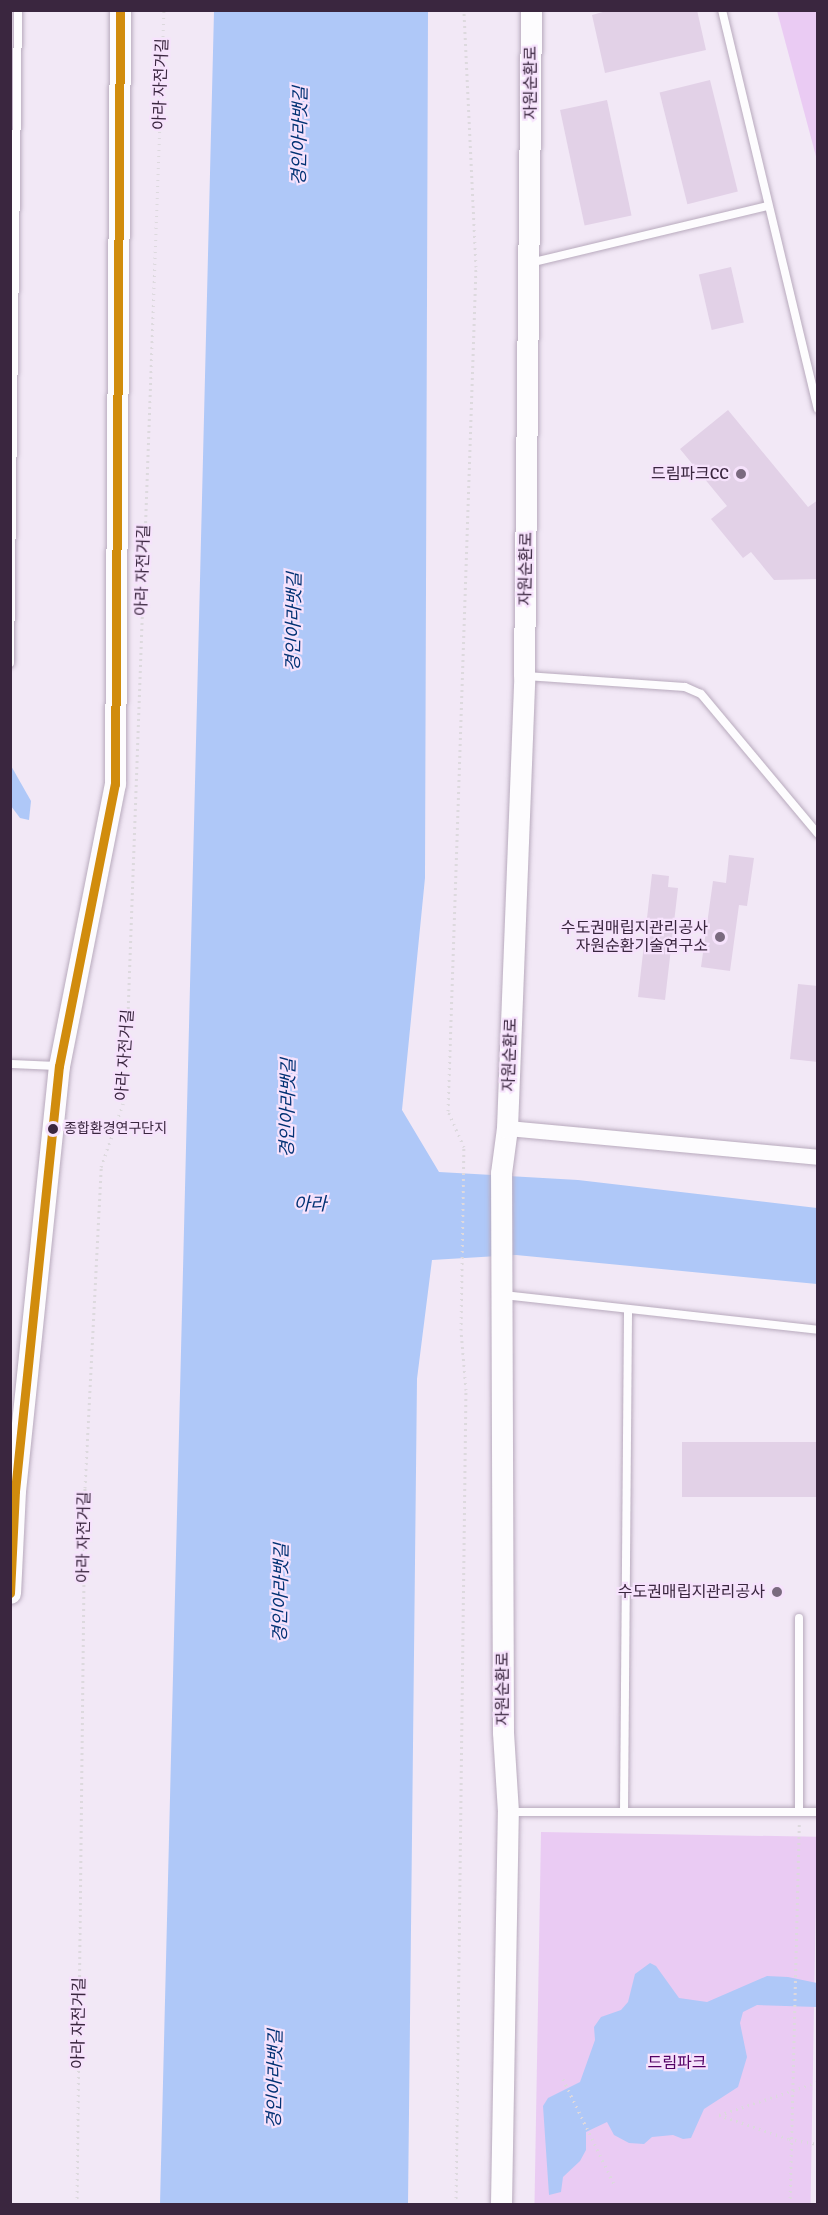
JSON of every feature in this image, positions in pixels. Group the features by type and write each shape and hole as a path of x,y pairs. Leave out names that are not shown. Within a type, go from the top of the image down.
{"main road":[{"path":"10,1593 15,1491 59,1066 115,784 120,10"},
{"name":"자원순환로","path":"501,2205 508,1812 503,1732 501,1173 507,1128 524,675 531,10"}],"street":[{"path":"507,1128 818,1157"}],"lane":[{"path":"10,663 18,10"},
{"path":"722,10 767,206 818,409"},
{"path":"530,263 767,206"},
{"path":"524,675 685,687 701,694 818,834"},
{"path":"10,1064 59,1066"},
{"path":"500,1287 628,1309 818,1330"},
{"path":"624,1812 628,1309"},
{"path":"799,1618 799,1812"},
{"path":"508,1812 818,1812"}],"path":[{"name":"아라 자전거길","path":"77,2205 84,1488 101,1167 125,1098 164,10"},
{"path":"456,2205 466,1390 462,1278 464,1146 448,1110 476,267 464,10"},
{"path":"790,2205 789,2139 799,1812"},
{"path":"563,2079 614,2184"},
{"path":"818,2082 719,2115 789,2139 818,2144"}],"green space":[{"path":"777,11 817,11 817,160"},
{"name":"드림파크","path":"541,1832 817,1837 811,2204 535,2204"}],"water":[{"name":"아라","path":"214,11 428,11 425,878 402,1110 439,1172 578,1180 817,1208 817,1284 516,1255 432,1260 417,1379 408,2204 160,2204"},
{"path":"10,764 31,801 29,820 20,818 11,806"},
{"path":"650,1963 656,1966 679,1998 707,2002 767,1976 788,1977 817,1983 817,2007 757,2005 743,2012 740,2023 747,2057 738,2087 704,2109 691,2138 683,2139 673,2135 652,2137 644,2144 629,2143 614,2135 607,2122 586,2132 586,2150 580,2161 563,2177 561,2192 549,2195 543,2106 548,2098 580,2082 595,2040 594,2027 601,2017 621,2010 628,2002 635,1974"}],"building":[{"path":"610,10 697,10 706,50 605,73 592,15"},
{"path":"710,80 738,192 687,204 660,93"},
{"path":"607,100 632,215 585,225 560,110"},
{"path":"731,267 744,323 712,330 699,274"},
{"name":"드림파크CC","path":"728,410 808,507 818,500 818,579 774,580 751,552 743,558 711,519 727,506 680,449"},
{"name":"수도권매립지관리공사 자원순환기술연구소","path":"729,855 754,858 747,906 739,905 730,971 701,967 713,881 726,883"},
{"path":"652,874 669,876 668,887 678,888 665,1000 638,997"},
{"path":"798,984 818,986 818,1062 790,1059"},
{"path":"682,1442 818,1442 818,1497 682,1497"}],"transit line":[{"path":"10,1593 15,1491 59,1066 115,784 120,10"}],"place":[{"name":"드림파크CC","path":"741,474"},
{"name":"수도권매립지관리공사 자원순환기술연구소","path":"720,937"},
{"name":"종합환경연구단지","path":"53,1129"},
{"name":"수도권매립지관리공사","path":"777,1592"}],"water label":[{"name":"경인아라뱃길","path":"300,136"},
{"name":"경인아라뱃길","path":"294,622"},
{"name":"경인아라뱃길","path":"288,1108"},
{"name":"경인아라뱃길","path":"281,1593"},
{"name":"경인아라뱃길","path":"275,2079"}]}
